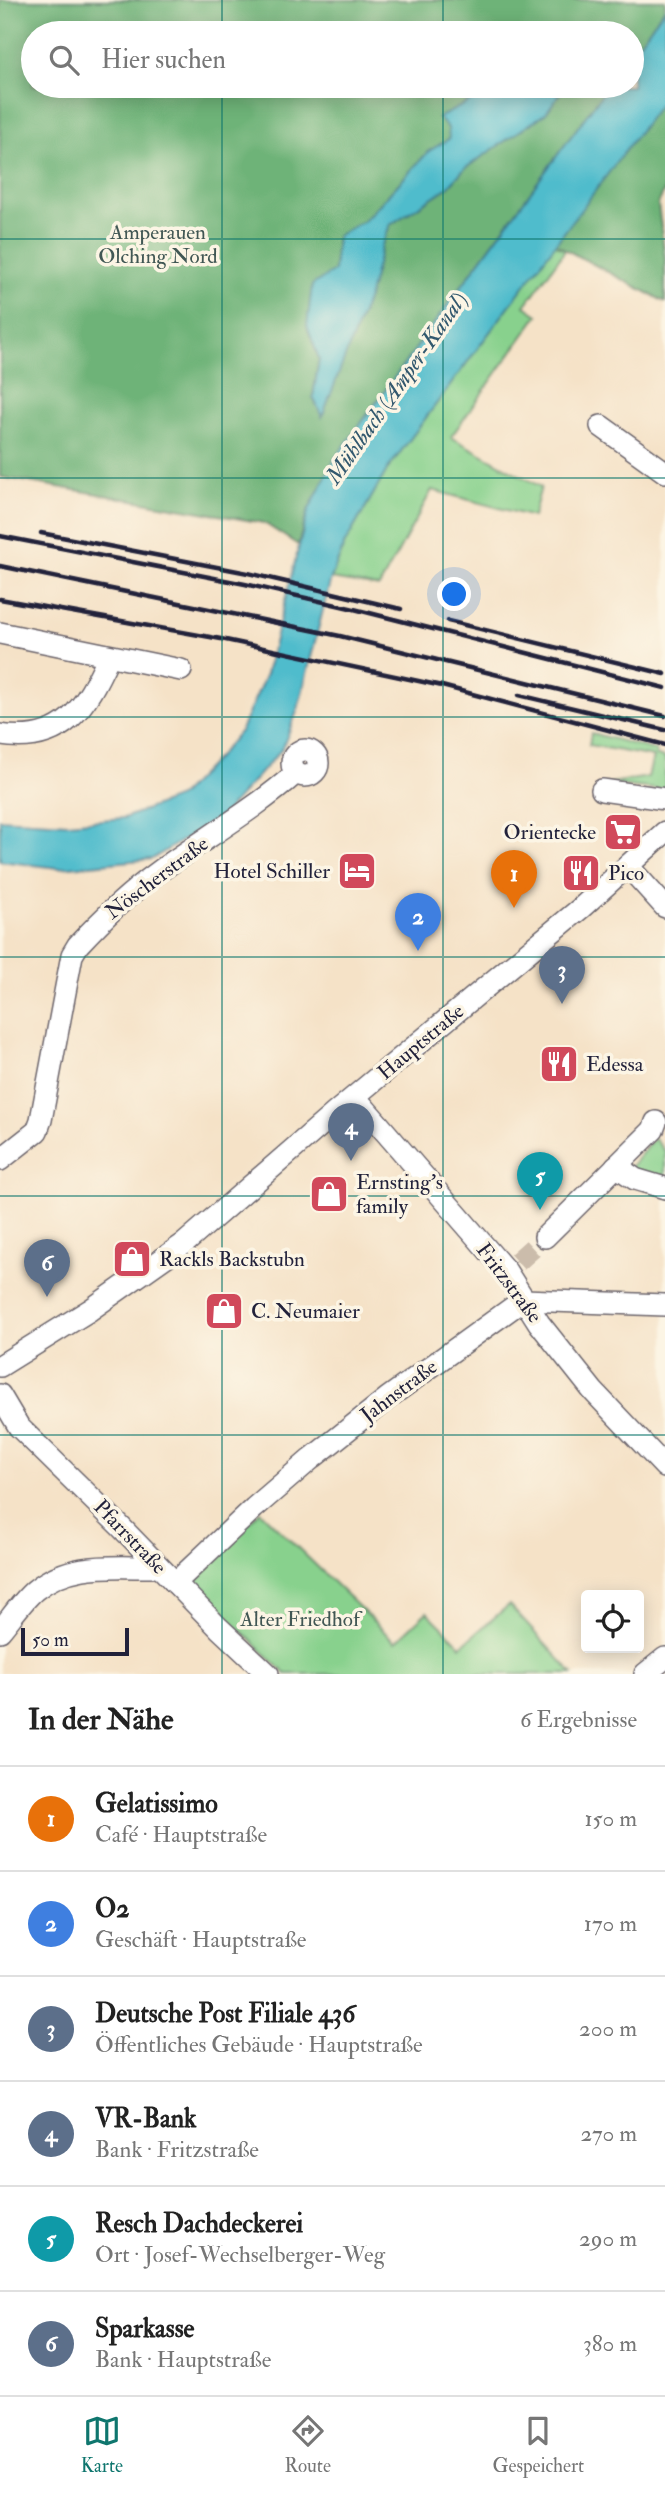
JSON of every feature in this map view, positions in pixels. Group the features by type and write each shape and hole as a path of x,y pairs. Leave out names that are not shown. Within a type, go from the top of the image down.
{"street":[{"path":"601,426 665,472"},
{"path":"0,633 181,670"},
{"path":"0,735 18,738 44,735 62,727 82,706 109,656"},
{"name":"Nöscherstraße","path":"0,1160 37,1131 41,1120 72,955 78,945 132,892 232,823 296,773"},
{"path":"602,790 665,799"},
{"name":"Hauptstraße","path":"0,1366 90,1310 172,1253 581,908 665,832"},
{"path":"628,866 665,906"},
{"name":"Fritzstraße","path":"355,1097 511,1267 523,1300 593,1391 665,1467"},
{"path":"545,1237 616,1166 658,1133"},
{"path":"616,1166 635,1180 665,1188"},
{"path":"523,1300 665,1306"},
{"name":"Jahnstraße","path":"175,1583 254,1508 311,1459 389,1397 523,1300"},
{"name":"Pfarrstraße","path":"0,1395 19,1427 268,1674"},
{"path":"0,1631 33,1592 58,1574 85,1568 159,1567"},
{"path":"645,1674 665,1658"}],"green space":[{"name":"Amperauen Olching Nord","path":"0,0 665,0 665,8 644,37 644,21 21,21 21,98 477,98 439,118 448,128 450,139 429,151 365,220 337,236 334,271 307,326 319,359 313,397 322,416 369,295 390,225 448,187 464,169 546,113 557,98 599,98 335,459 308,511 298,545 264,523 0,477"},
{"path":"665,97 665,189 658,204 665,258 665,302 555,244"},
{"path":"555,244 565,250 525,306 538,315 451,437 541,487 533,517 432,490 379,587 331,579 344,545 387,470"},
{"path":"591,733 655,750 657,756 665,758 665,790 605,784 648,777 653,757 589,745"},
{"path":"654,1138 665,1151 665,1180 629,1169"},
{"name":"Alter Friedhof","path":"260,1511 395,1642 427,1612 461,1646 509,1605 573,1674 286,1674 190,1582"}],"water":[{"name":"Mühlbach (Amper-Kanal)","path":"665,8 665,97 387,470 344,545 331,578 298,709 282,749 222,816 152,859 59,868 0,861 0,819 67,823 124,818 179,797 241,730 266,674 308,511 335,459 599,98 644,98 644,37"},
{"path":"476,98 557,98 546,113 464,169 448,187 390,225 369,295 322,417 313,397 319,359 307,326 312,285 334,271 337,236 365,220 429,151 449,139 448,128 438,118"}],"tunnel":[{"path":"517,1262 545,1237"}],"railway":[{"path":"41,533 248,573 401,609"},
{"path":"0,536 245,584 665,688"},
{"path":"0,566 340,636 665,716"},
{"path":"0,599 221,639 442,686 665,745"},
{"path":"448,621 665,674"},
{"path":"519,695 665,730"}],"place":[{"name":"Orientecke","path":"623,832"},
{"name":"Hotel Schiller","path":"357,871"},
{"name":"Pico","path":"581,873"},
{"name":"Gelatissimo","path":"514,908"},
{"name":"O2","path":"418,951"},
{"name":"Deutsche Post Filiale 436","path":"562,1004"},
{"name":"Edessa","path":"559,1064"},
{"name":"VR-Bank","path":"351,1161"},
{"name":"Ernsting's family","path":"329,1194"},
{"name":"Resch Dachdeckerei","path":"540,1210"},
{"name":"Rackls Backstubn","path":"132,1259"},
{"name":"Sparkasse","path":"47,1297"},
{"name":"C. Neumaier","path":"224,1311"}]}
